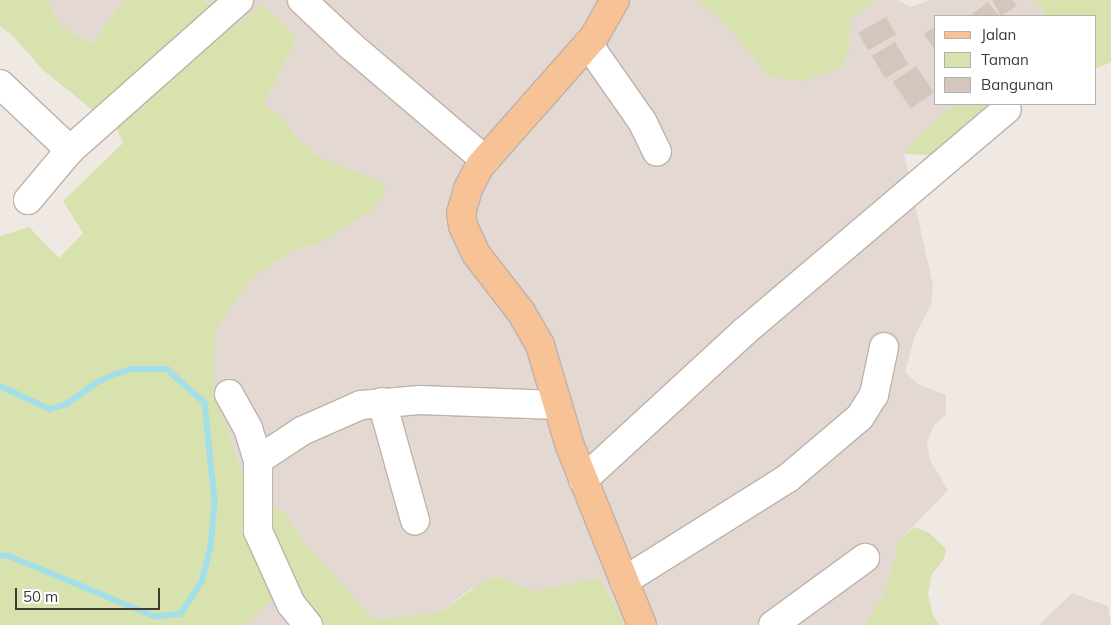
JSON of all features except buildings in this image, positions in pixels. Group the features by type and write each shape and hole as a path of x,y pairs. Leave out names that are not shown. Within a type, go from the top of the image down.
{"main road":[{"path":"615,0 588,44 485,160 468,189 461,214 463,226 476,254 521,312 540,345 557,405 583,480 642,625"}],"street":[{"path":"28,200 70,150 239,0"},
{"path":"302,0 351,46 485,160"},
{"path":"588,44 642,121 657,152"},
{"path":"0,84 70,150"},
{"path":"583,480 745,331 1007,109"},
{"path":"624,581 788,478 860,417 874,395 884,347"},
{"path":"229,394 248,428 258,460 258,531 291,604 308,625"},
{"path":"258,460 284,441 332,415 361,405 420,400 557,405"},
{"path":"382,402 416,520"},
{"path":"773,625 865,558"}],"shaded area":[{"path":"50,0 123,0 92,44 61,26 51,8"},
{"path":"204,0 696,0 725,24 769,76 849,53 850,20 876,0 898,0 910,7 930,0 1031,0 1044,9 1043,15 934,15 934,105 954,105 915,139 904,154 933,286 931,305 915,336 905,372 918,384 946,395 946,414 934,426 927,442 930,460 948,490 899,541 884,594 864,625 625,625 599,578 533,591 500,577 469,590 443,611 374,620 302,540 286,514 247,488 214,390 213,342 215,333 249,281 290,251 321,243 368,213 328,163 299,140 279,113 263,106 297,37 262,4 238,26"},
{"path":"289,584 324,625 245,625"},
{"path":"1072,593 1108,606 1111,625 1039,625"}],"green space":[{"path":"0,0 50,0 51,8 61,26 92,44 123,0 204,0 238,25 262,4 297,37 263,106 279,113 299,140 320,157 383,183 385,191 383,199 368,213 321,243 290,251 249,281 215,333 214,390 247,488 286,514 302,540 374,620 443,611 484,581 500,577 533,591 599,578 625,625 324,625 289,584 245,625 0,625 0,236 29,227 59,258 83,233 63,201 123,143 117,130 43,70 13,36 0,26"},
{"path":"696,0 876,0 850,20 849,53 838,69 803,81 769,76 725,24"},
{"path":"1031,0 1111,0 1111,62 1096,69 1096,15 1043,15 1044,9"},
{"path":"954,105 997,105 934,155 904,154 915,139"},
{"path":"914,527 928,532 946,549 944,559 932,574 928,594 933,616 940,625 864,625 884,594 899,541"}],"waterway":[{"path":"0,386 50,409 67,404 96,383 113,375 132,369 167,369 205,403 215,502 211,547 202,582 181,614 155,617 8,556 0,556"}]}
